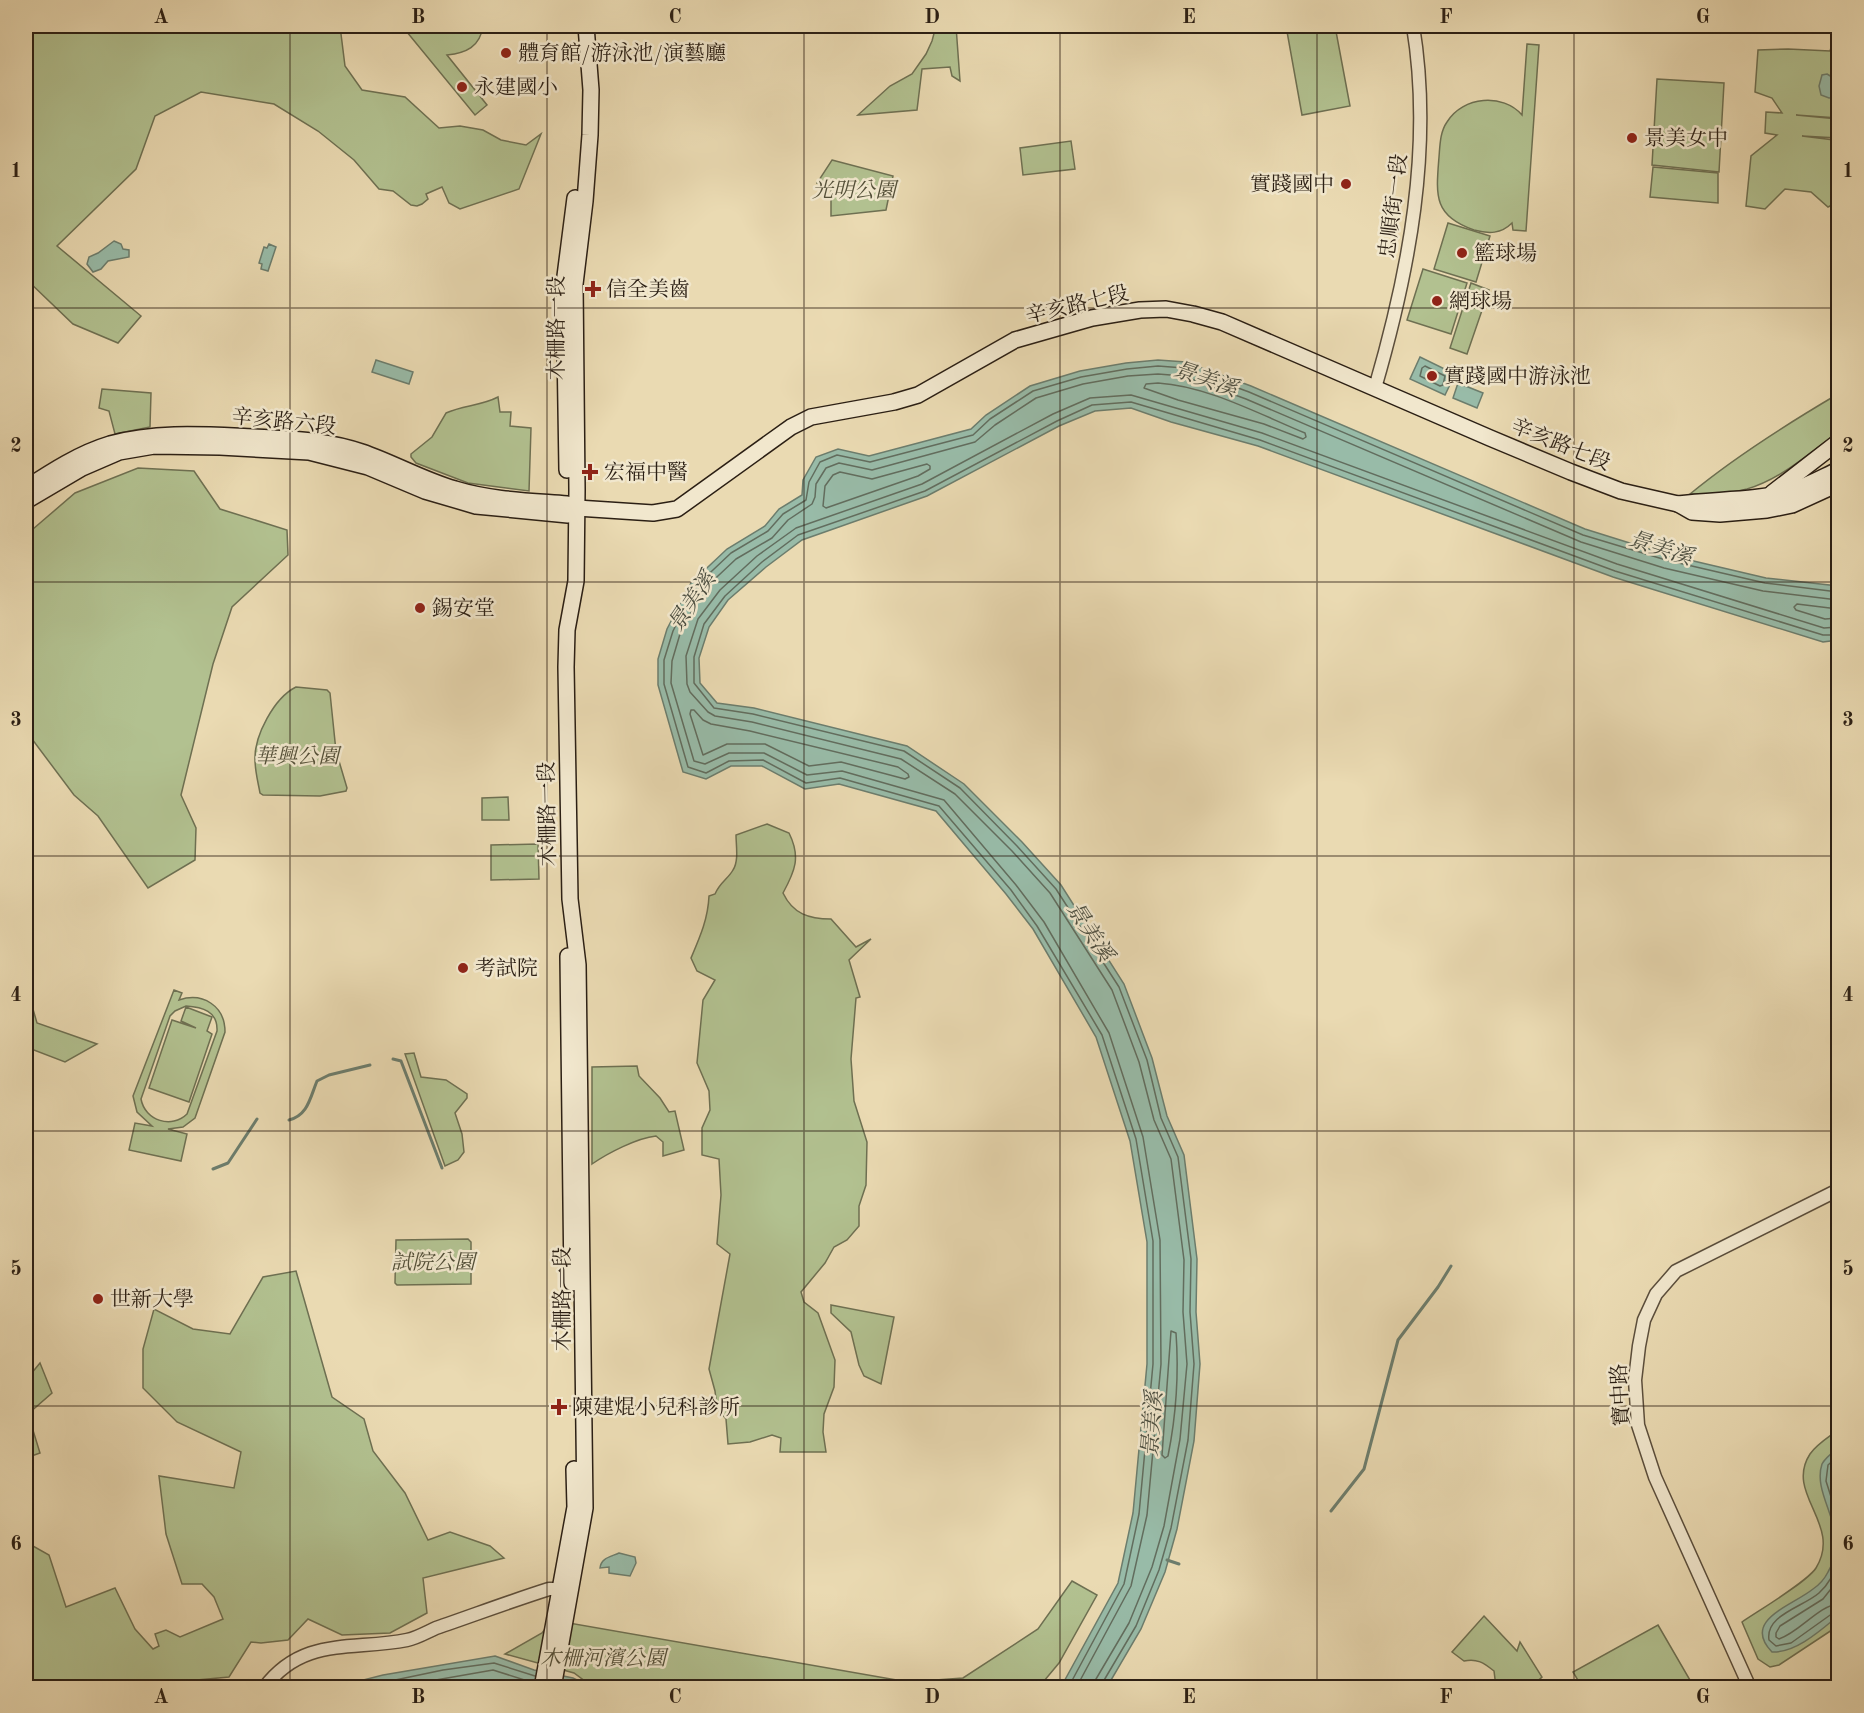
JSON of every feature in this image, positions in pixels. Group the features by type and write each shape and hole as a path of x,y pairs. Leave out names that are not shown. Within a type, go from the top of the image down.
{"main road":[{"name":"木柵路一段","path":"571,509 564,284 581,134 581,82 575,26"},
{"name":"木柵路一段","path":"562,1607 575,1507 567,920 563,809 563,658 571,509 575,284 585,201 591,101 586,26"},
{"name":"辛亥路七段","path":"571,509 652,513 677,508 788,429 811,417 918,396 1015,340 1057,327 1105,315 1166,309 1222,322 1581,476 1621,491 1678,504"},
{"name":"辛亥路六段","path":"26,488 80,456 108,445 155,435 197,435 304,440 332,445 361,452 433,482 465,492 571,509"},
{"path":"1770,495 1839,442"},
{"name":"辛亥路六段","path":"26,501 81,468 119,452 154,446 309,452 368,467 425,491 476,506 571,509"},
{"path":"1678,504 1770,495 1792,490 1839,470"},
{"path":"1678,504 1692,512 1720,514 1767,510 1792,505 1839,484"},
{"path":"542,1688 562,1607"},
{"path":"553,1688 562,1607"}],"street":[{"name":"忠順街一段","path":"1375,388 1402,284 1415,205 1421,117 1420,79 1413,26"},
{"name":"寶中路","path":"1750,1688 1655,1477 1638,1425 1635,1380 1639,1346 1644,1320 1656,1294 1676,1271 1839,1190"},
{"path":"264,1688 279,1670 307,1654 327,1649 407,1640 536,1593 549,1589 565,1589"}],"green space":[{"path":"26,26 340,26 345,66 362,90 405,97 439,128 460,126 483,130 501,140 526,145 541,134 519,189 460,209 449,203 442,187 426,194 428,199 417,206 411,205 393,191 379,189 354,160 318,131 274,104 201,92 155,116 136,169 57,246 141,316 118,343 73,324 26,279"},
{"path":"402,26 483,26 479,39 471,48 447,55 487,105 475,115"},
{"path":"936,26 956,26 960,81 952,76 950,67 922,69 917,110 858,115 890,86 912,74 926,54"},
{"path":"1286,26 1335,26 1350,106 1302,115"},
{"path":"1830,26 1838,26 1838,118 1796,115 1838,119 1838,138 1802,136 1834,140 1838,202 1828,207 1811,192 1785,189 1765,209 1746,206 1751,156 1777,135 1765,133 1766,112 1782,113 1772,98 1755,92 1758,50 1830,51 1835,35"},
{"path":"1527,44 1539,45 1526,231 1513,230 1512,223 1494,232 1474,230 1451,218 1444,211 1440,202 1437,182 1442,134 1454,113 1483,100 1505,103 1522,115"},
{"path":"1657,79 1724,83 1719,172 1652,165"},
{"path":"1071,141 1075,169 1023,175 1020,148"},
{"name":"光明公園","path":"832,160 893,176 886,210 831,216 831,188 817,183"},
{"path":"1653,167 1718,173 1718,203 1650,197"},
{"name":"籃球場","path":"1448,223 1490,236 1476,282 1434,269"},
{"name":"網球場","path":"1423,269 1467,283 1451,334 1407,320"},
{"path":"1471,283 1489,290 1467,354 1450,348"},
{"path":"102,389 151,393 150,427 115,434 109,411 99,408"},
{"path":"1838,394 1838,432 1795,465 1760,485 1747,489 1726,493 1690,494 1762,441"},
{"path":"498,397 500,412 511,412 510,426 531,428 529,491 468,483 416,463 411,457 411,454 432,437 446,413"},
{"path":"138,468 194,471 220,509 287,530 288,555 232,607 213,664 181,795 196,828 195,860 148,888 98,816 74,795 26,731 26,535 75,493"},
{"name":"華興公園","path":"296,687 327,690 330,693 336,751 346,791 320,796 263,795 260,793 255,764 258,740 273,709 288,692"},
{"path":"508,797 509,820 482,820 482,798"},
{"path":"767,824 789,833 793,842 795,864 783,893 792,906 802,914 831,919 856,947 871,939 849,960 860,997 856,998 851,1059 854,1101 867,1142 866,1185 859,1206 859,1226 847,1240 834,1247 825,1263 801,1292 804,1302 818,1313 835,1360 834,1387 824,1414 823,1432 826,1452 780,1452 781,1438 772,1435 750,1442 728,1444 726,1419 717,1408 709,1369 730,1254 717,1244 721,1195 719,1159 702,1155 702,1128 710,1110 709,1091 697,1063 703,1000 715,980 697,971 691,958 705,920 709,896 715,894 735,866 736,835"},
{"path":"538,844 539,879 491,880 491,845"},
{"path":"26,985 37,1023 97,1044 65,1062 26,1047"},
{"path":"174,990 182,993 179,1000 196,998 211,1003 217,1008 224,1023 225,1032 195,1118 183,1127 168,1129 187,1134 181,1161 129,1150 135,1123 152,1126 137,1112 133,1096","holes":["186,1006 208,1011 215,1019 217,1031 187,1114 181,1119 167,1122 148,1113 141,1099 170,1016"]},
{"path":"186,1007 212,1017 207,1031 212,1034 189,1102 149,1088 172,1020 196,1028 181,1021"},
{"path":"414,1053 421,1077 446,1080 467,1094 467,1098 455,1113 462,1134 464,1152 458,1160 445,1166 405,1054"},
{"path":"637,1066 639,1076 660,1098 669,1112 675,1111 684,1150 663,1156 663,1142 656,1136 623,1147 592,1164 592,1067"},
{"name":"試院公園","path":"468,1239 471,1242 471,1284 397,1285 395,1283 396,1240"},
{"path":"296,1271 332,1397 364,1419 373,1451 405,1493 428,1540 450,1532 490,1546 504,1558 423,1578 427,1613 390,1633 342,1635 308,1619 288,1640 251,1642 229,1677 197,1680 191,1687 26,1687 26,1542 49,1555 66,1607 115,1588 135,1629 153,1649 159,1646 155,1634 166,1630 180,1637 223,1619 214,1597 202,1584 182,1584 166,1534 159,1476 234,1488 241,1452 177,1422 143,1388 143,1349 154,1309 193,1329 230,1334 263,1277"},
{"path":"831,1305 894,1317 881,1384 864,1376 851,1332 831,1313"},
{"path":"40,1363 52,1393 28,1414 40,1453 26,1458 26,1380"},
{"path":"1838,1430 1838,1626 1779,1665 1770,1667 1758,1659 1742,1622 1793,1588 1816,1568 1822,1552 1823,1537 1804,1482 1804,1469 1813,1450"},
{"name":"木柵河濱公園","path":"1072,1581 1097,1595 1059,1663 1039,1687 593,1687 574,1673 505,1654 542,1633 552,1620 908,1682 963,1678 1038,1629"},
{"path":"1484,1616 1517,1651 1520,1642 1542,1677 1531,1687 1496,1687 1494,1671 1480,1662 1464,1661 1452,1652"},
{"path":"1658,1625 1694,1687 1582,1687 1573,1672"}],"water":[{"path":"1827,74 1832,77 1838,97 1829,98 1821,95 1819,86 1822,75"},
{"path":"114,241 121,244 123,249 129,250 129,257 108,261 101,269 93,272 87,264 89,257"},
{"path":"269,244 276,247 268,271 261,269 262,264 259,263 264,247 267,248"},
{"name":"實踐國中游泳池","path":"1420,357 1455,374 1445,395 1410,379"},
{"path":"376,360 413,372 409,384 372,372"},
{"name":"景美溪","path":"1158,360 1186,362 1251,386 1585,529 1668,555 1766,578 1838,586 1838,640 1823,642 1613,577 1258,446 1171,422 1131,408 1095,411 1059,426 927,496 802,540 728,600 709,627 699,658 700,683 717,703 754,708 907,746 964,784 1061,885 1124,984 1152,1058 1167,1116 1184,1155 1197,1259 1196,1312 1200,1364 1194,1441 1177,1529 1165,1572 1141,1629 1107,1687 1061,1687 1118,1583 1133,1513 1147,1364 1147,1242 1130,1141 1096,1037 1033,929 936,811 839,784 805,789 762,766 731,766 706,779 683,772 658,685 658,659 667,629 691,583 727,549 765,526 779,509 802,495 803,480 816,457 838,449 869,456 971,429 986,415 1030,386 1080,371"},
{"path":"1458,383 1483,393 1477,408 1453,398"},
{"path":"1838,1448 1838,1616 1799,1645 1772,1652 1764,1641 1762,1631 1766,1622 1817,1586 1827,1574 1834,1557 1836,1542 1834,1529 1820,1476 1823,1462"},
{"path":"619,1553 635,1557 636,1563 630,1576 609,1573 609,1567 600,1568 604,1560"},
{"path":"495,1656 534,1670 573,1678 591,1687 332,1688 383,1675"}],"waterway":[{"path":"393,1059 401,1061 442,1168"},
{"path":"289,1120 304,1110 317,1081 329,1075 370,1065"},
{"path":"213,1169 228,1163 257,1119"},
{"path":"1331,1511 1364,1469 1398,1340 1451,1266"},
{"path":"1167,1560 1179,1564"}],"place":[{"name":"體育館/游泳池/演藝廳","path":"506,53"},
{"name":"永建國小","path":"462,87"},
{"name":"景美女中","path":"1632,138"},
{"name":"實踐國中","path":"1346,184"},
{"name":"籃球場","path":"1462,253"},
{"name":"信全美齒","path":"593,289"},
{"name":"網球場","path":"1437,301"},
{"name":"實踐國中游泳池","path":"1432,376"},
{"name":"宏福中醫","path":"590,472"},
{"name":"錫安堂","path":"420,608"},
{"name":"考試院","path":"463,968"},
{"name":"世新大學","path":"98,1299"},
{"name":"陳建焜小兒科診所","path":"559,1407"}]}
